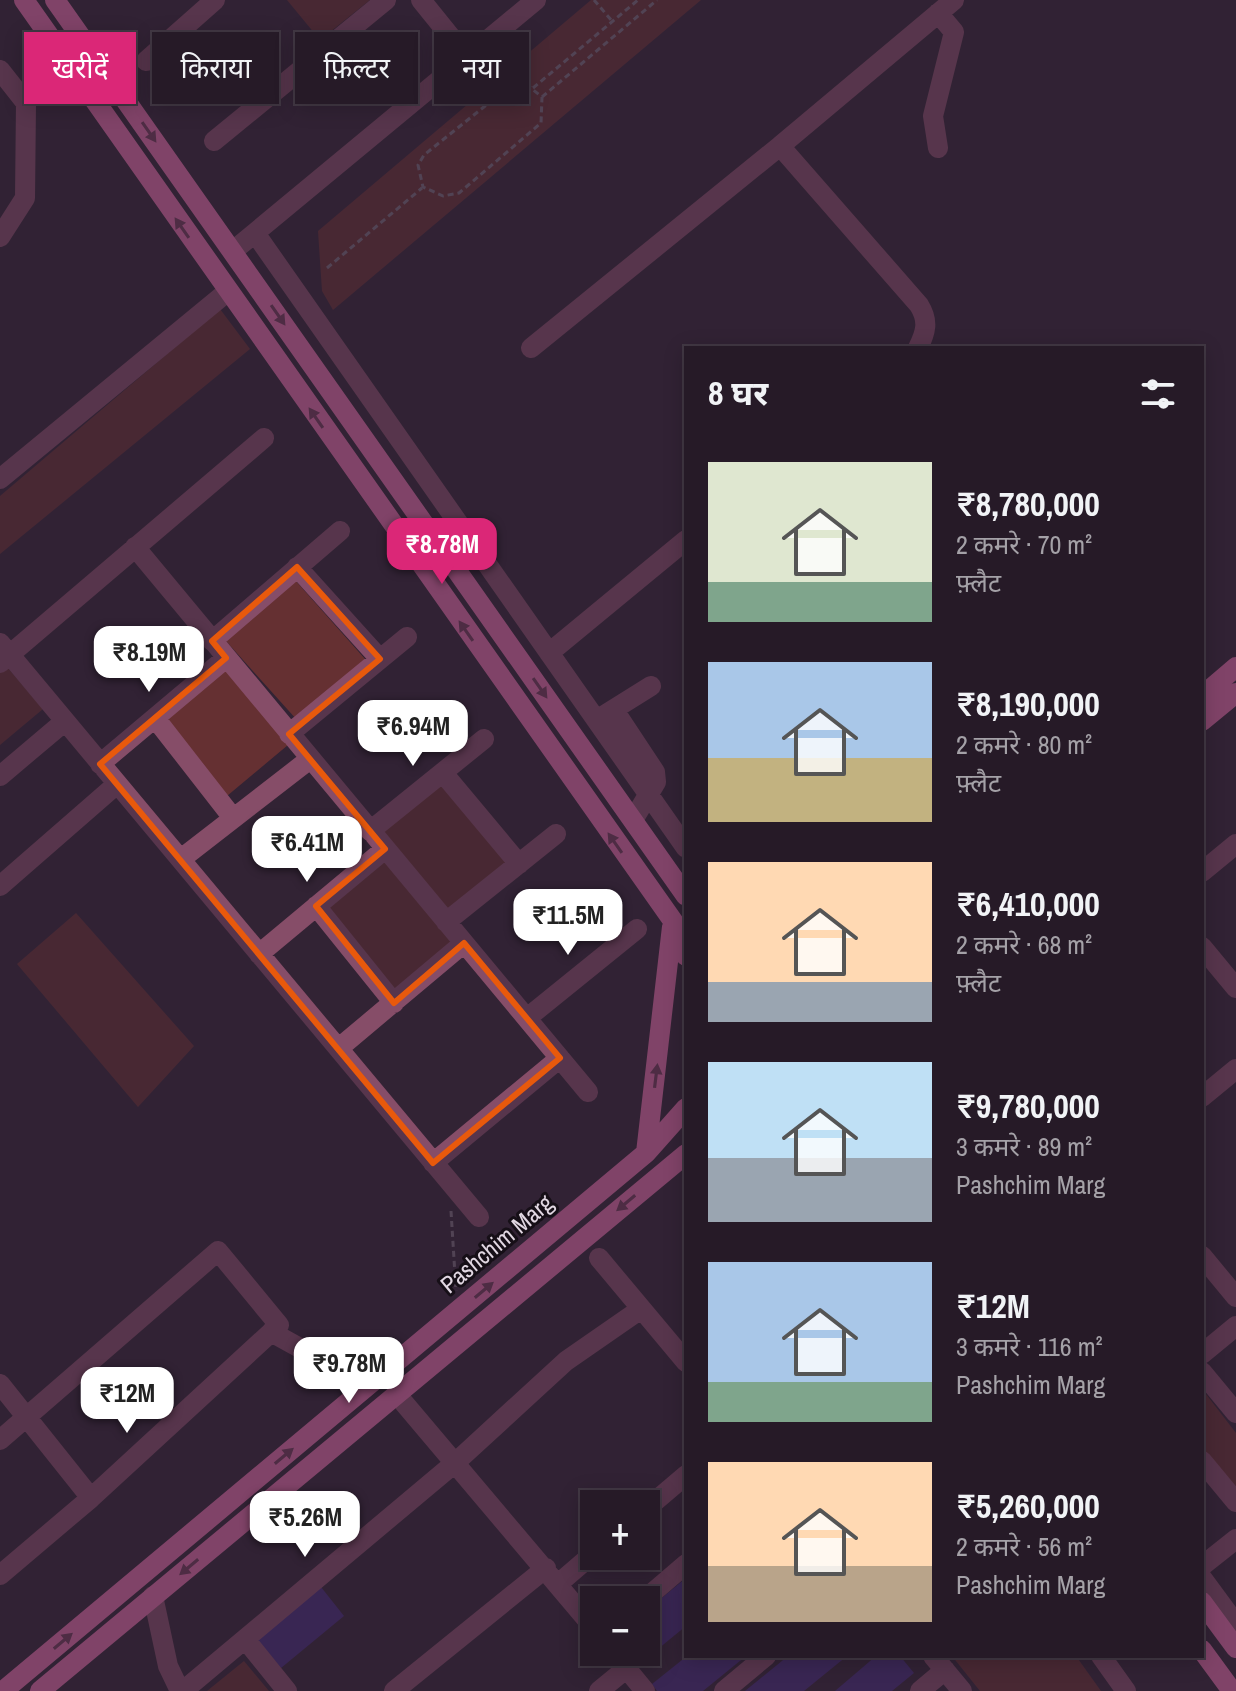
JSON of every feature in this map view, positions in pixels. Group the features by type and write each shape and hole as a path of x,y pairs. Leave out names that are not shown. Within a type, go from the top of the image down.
{"main road":[{"path":"24,0 673,921 684,951"},
{"path":"55,0 684,893"},
{"path":"1204,694 1236,667"},
{"path":"1204,719 1236,693"},
{"path":"646,1153 673,921"},
{"name":"Pashchim Marg","path":"3,1691 646,1153 684,1110"},
{"path":"40,1691 684,1156"},
{"path":"1204,1605 1236,1648"},
{"path":"1204,1653 1232,1691"}],"street":[{"path":"146,61 215,0"},
{"path":"214,141 386,0"},
{"path":"421,0 447,32"},
{"path":"497,32 536,0"},
{"path":"531,348 780,146 946,6 954,32 933,116 938,148"},
{"path":"0,70 26,103 25,198 0,237"},
{"path":"233,251 434,84"},
{"path":"780,146 919,305 925,314 926,329 919,346"},
{"path":"255,233 549,653 655,772 656,782 633,820"},
{"path":"0,479 227,292"},
{"path":"264,438 3,654 181,859 479,1217"},
{"path":"212,641 340,531"},
{"path":"549,653 684,542"},
{"path":"135,547 588,1092"},
{"path":"297,567 380,659"},
{"path":"289,734 407,637"},
{"path":"100,764 226,658"},
{"path":"605,715 651,686"},
{"path":"155,718 233,818"},
{"path":"0,776 64,722"},
{"path":"370,831 484,739"},
{"path":"181,859 310,759"},
{"path":"443,773 519,864"},
{"path":"0,886 117,784"},
{"path":"648,794 684,845"},
{"path":"446,922 556,834"},
{"path":"1204,870 1236,844"},
{"path":"259,954 385,849"},
{"path":"316,906 394,1003"},
{"path":"527,1018 637,929"},
{"path":"339,1048 464,943"},
{"path":"1204,949 1236,988"},
{"path":"433,1163 560,1058"},
{"path":"1204,1096 1232,1079"},
{"path":"0,1440 218,1251 279,1325 91,1498 0,1575"},
{"path":"599,1258 684,1360"},
{"path":"1204,1258 1236,1297"},
{"path":"153,1596 168,1666 181,1691 456,1462 566,1361 641,1309"},
{"path":"1204,1352 1236,1326"},
{"path":"271,1332 327,1363 391,1367"},
{"path":"1204,1374 1236,1413"},
{"path":"0,1384 91,1498"},
{"path":"404,1403 580,1611"},
{"path":"1204,1463 1236,1502"},
{"path":"660,1497 684,1477"},
{"path":"1204,1564 1236,1539"},
{"path":"394,1691 552,1576 580,1561"},
{"path":"660,1586 684,1566"},
{"path":"1204,1581 1236,1624"},
{"path":"245,1639 287,1691"},
{"path":"724,1691 764,1658"},
{"path":"1102,1658 1121,1689"},
{"path":"920,1691 939,1663 962,1691"},
{"path":"599,1691 627,1668 645,1691"}],"path":[{"path":"594,0 612,21"},
{"path":"533,88 638,0"},
{"path":"542,97 657,0"},
{"path":"510,86 533,88 542,97 541,123 459,193 443,196 423,187 418,165 424,155 510,86"},
{"path":"327,268 423,187"},
{"path":"450,1183 455,1313"}],"highlighted area":[{"path":"297,567 380,659 289,734 385,849 316,906 394,1003 464,943 560,1058 433,1163 100,764 226,658 212,641"}],"shaded area":[{"path":"287,0 370,0 330,32 313,32"},
{"path":"591,0 701,0 333,310 322,291 318,231 468,104 529,104 529,52"},
{"path":"220,309 250,349 0,554 0,496"},
{"path":"295,580 365,659 297,720 226,641"},
{"path":"0,661 43,709 0,745"},
{"path":"224,668 288,745 227,796 163,718"},
{"path":"444,781 511,862 447,914 380,833"},
{"path":"385,859 452,942 392,991 324,908"},
{"path":"76,913 194,1046 138,1107 17,964"},
{"path":"1204,1392 1236,1433 1236,1493 1204,1451"},
{"path":"954,1658 1077,1658 1101,1691 980,1691"},
{"path":"244,1661 269,1691 207,1691"}],"building":[{"path":"684,1580 684,1628 660,1647 660,1599"},
{"path":"321,1587 344,1616 281,1668 257,1639"},
{"path":"684,1658 744,1658 703,1691 657,1691 652,1684"},
{"path":"786,1658 845,1658 804,1691 745,1691"},
{"path":"874,1658 902,1658 914,1673 892,1691 835,1691"}]}
